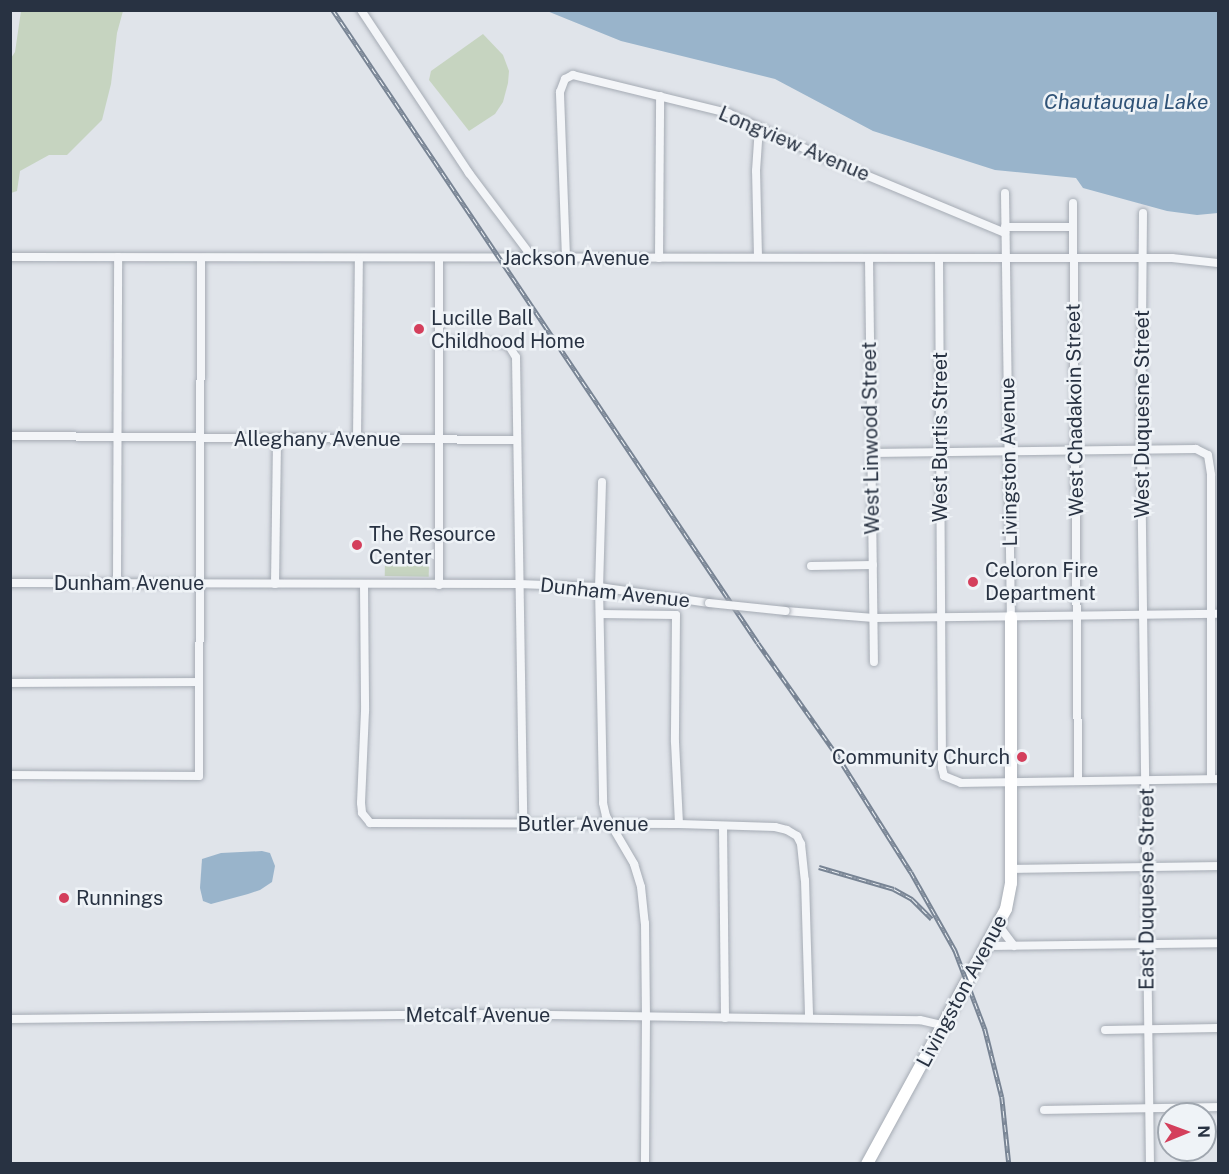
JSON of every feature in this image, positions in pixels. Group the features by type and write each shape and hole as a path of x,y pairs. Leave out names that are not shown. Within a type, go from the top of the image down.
{"street":[{"path":"361,10 470,173 532,257"},
{"name":"Longview Avenue","path":"566,258 560,92 565,79 577,74 728,113 825,158 1005,230"},
{"path":"659,258 660,96"},
{"path":"758,257 756,171 759,127"},
{"name":"Livingston Avenue","path":"867,1164 945,1026 1006,909 1011,869 1011,617 1005,193"},
{"name":"West Chadakoin Street","path":"1073,203 1078,781"},
{"name":"West Duquesne Street","path":"1143,213 1141,450 1144,615"},
{"path":"1005,230 1073,227"},
{"name":"Jackson Avenue","path":"10,257 1141,258 1218,263"},
{"path":"117,583 118,257"},
{"path":"10,775 199,776 201,258"},
{"name":"West Linwood Street","path":"869,258 874,662"},
{"name":"West Burtis Street","path":"939,258 942,768 944,776 951,780 1011,782"},
{"path":"357,439 359,259"},
{"path":"439,259 439,585"},
{"path":"438,341 502,343 512,349 517,366 518,584 522,683 523,824"},
{"name":"Alleghany Avenue","path":"10,436 517,440"},
{"path":"275,584 277,439"},
{"path":"871,453 1196,449 1205,452 1209,459 1215,614 1215,779 1011,782"},
{"path":"602,482 598,587 603,803 611,824 634,864 641,887 645,922 645,1164"},
{"path":"811,566 873,565"},
{"name":"Dunham Avenue","path":"10,583 518,584 598,587 709,603 874,618 1215,614"},
{"name":"Butler Avenue","path":"364,585 365,711 361,802 362,813 367,820 377,824 723,825 774,827 797,836 801,844 806,880 809,1018"},
{"path":"600,614 634,612 676,615 675,742 679,824"},
{"name":"East Duquesne Street","path":"1144,615 1150,1164"},
{"path":"10,683 198,682"},
{"path":"723,825 725,1018"},
{"path":"1011,869 1218,866"},
{"path":"999,926 1014,946"},
{"path":"988,946 1218,943"},
{"name":"Metcalf Avenue","path":"10,1019 473,1014 920,1020 945,1026"},
{"path":"1105,1030 1218,1028"},
{"path":"1044,1110 1218,1107"}],"green space":[{"path":"21,11 123,11 117,33 111,84 102,120 67,155 49,155 20,171 17,191 11,193 11,58 15,52"},
{"path":"483,34 503,55 509,71 508,83 503,102 495,114 469,131 429,80 431,71"},
{"path":"385,560 429,561 429,577 385,576"}],"water":[{"name":"Chautauqua Lake","path":"547,11 1218,11 1218,213 1197,215 1167,211 1083,188 1076,178 995,170 873,131 775,79 621,41"},
{"path":"262,851 270,853 275,866 272,882 248,894 211,904 203,901 200,888 202,859 221,853"}],"railway":[{"path":"333,10 758,643 835,752 911,872 955,950 985,1029 1002,1097 1009,1164"},
{"path":"819,867 894,889 912,899 932,919"}],"place":[{"name":"Lucille Ball Childhood Home","path":"419,329"},
{"name":"The Resource Center","path":"357,545"},
{"name":"Celoron Fire Department","path":"973,582"},
{"name":"Community Church","path":"1022,757"},
{"name":"Runnings","path":"64,898"}]}
